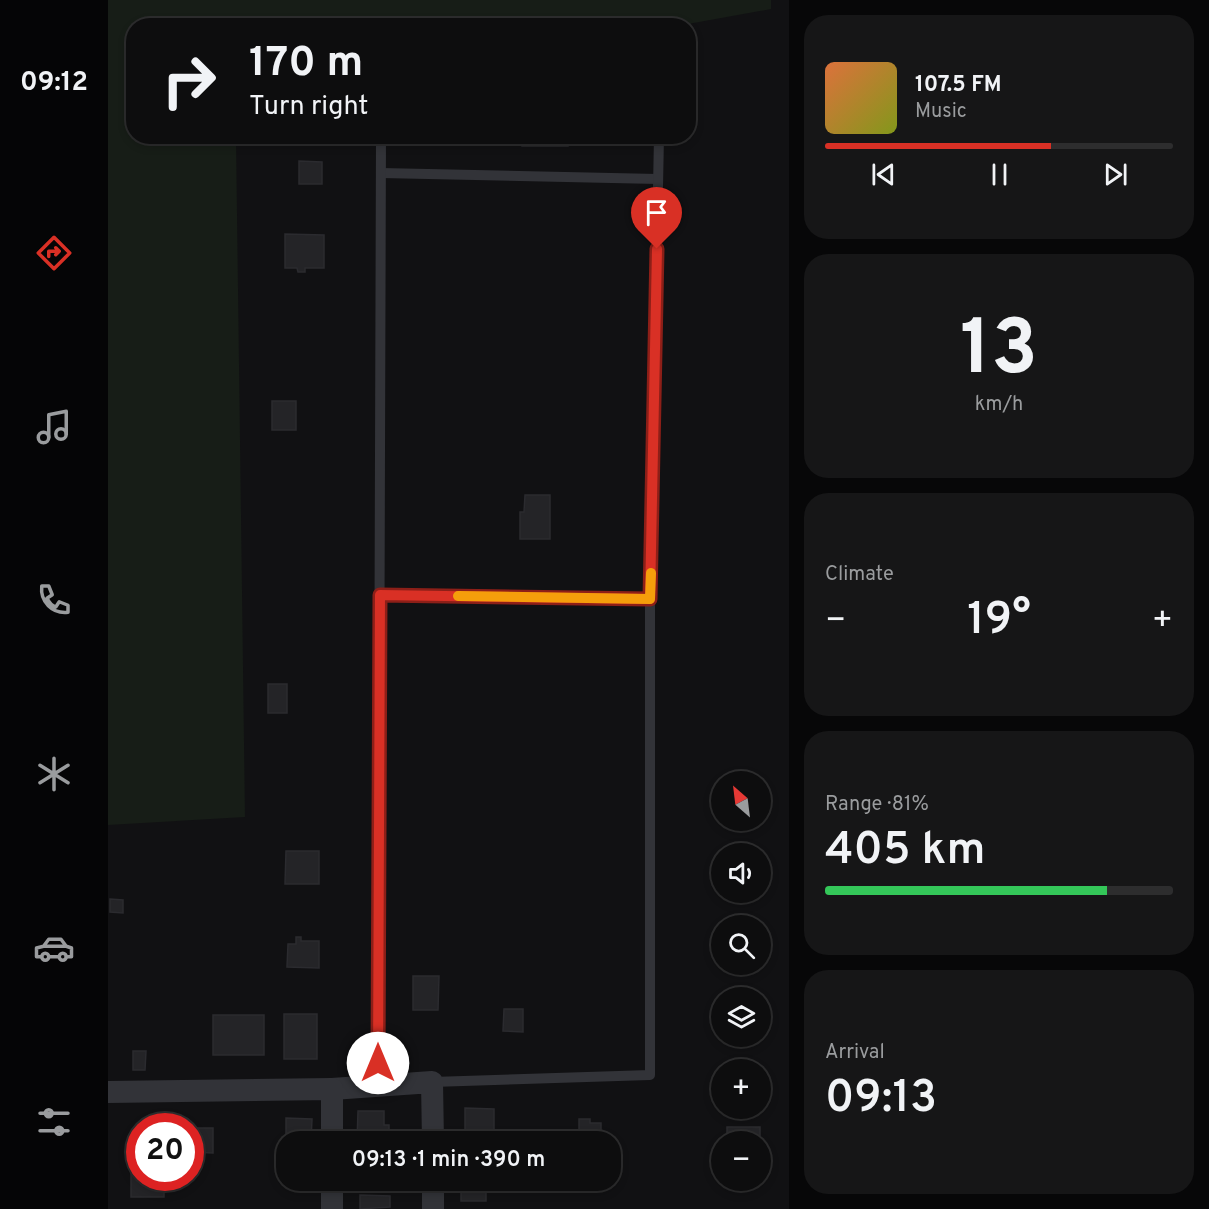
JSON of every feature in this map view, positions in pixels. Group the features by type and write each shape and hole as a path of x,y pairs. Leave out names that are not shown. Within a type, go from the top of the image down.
{"street":[{"path":"108,1092 332,1089 432,1082 433,1131"},
{"path":"332,1089 332,1131"},
{"path":"332,1191 332,1209"},
{"path":"433,1191 433,1209"}],"lane":[{"path":"378,1086 381,144"},
{"path":"432,1082 650,1075 650,599 659,144"},
{"path":"381,173 658,179"},
{"path":"380,595 650,599"}],"shaded area":[{"path":"108,0 771,0 771,9 696,23 696,18 126,18 126,144 236,144 245,817 108,825"}],"building":[{"path":"522,144 568,144 568,146 522,146"},
{"path":"299,161 322,162 322,184 299,184"},
{"path":"285,234 324,235 324,268 305,268 305,272 298,272 297,268 285,268"},
{"path":"272,401 296,401 296,430 272,430"},
{"path":"525,495 550,495 550,539 520,539 520,512 524,512"},
{"path":"268,684 287,684 287,713 268,713"},
{"path":"286,851 319,851 319,884 285,884"},
{"path":"110,899 123,900 123,913 110,912"},
{"path":"296,937 301,937 301,941 319,941 319,968 287,967 288,944 296,944"},
{"path":"413,976 439,976 438,1010 413,1010"},
{"path":"504,1009 523,1009 523,1032 503,1031"},
{"path":"284,1014 317,1014 317,1059 284,1059"},
{"path":"213,1015 264,1015 264,1055 213,1055"},
{"path":"133,1051 146,1051 145,1070 133,1070"},
{"path":"465,1108 494,1109 494,1131 465,1131"},
{"path":"358,1111 384,1111 384,1125 389,1125 389,1131 357,1131"},
{"path":"286,1118 312,1119 311,1131 286,1131"},
{"path":"579,1119 590,1119 590,1123 601,1123 601,1131 579,1131"},
{"path":"727,1127 760,1127 760,1131 727,1131"},
{"path":"204,1128 213,1128 213,1153 204,1153"},
{"path":"131,1191 164,1191 164,1197 131,1197"},
{"path":"461,1191 486,1191 486,1201 461,1201"},
{"path":"360,1195 390,1196 390,1207 360,1209"}],"slow traffic":[{"path":"458,596 650,599 651,573"}],"route":[{"path":"378,1063 380,595 650,599 657,249"}]}
